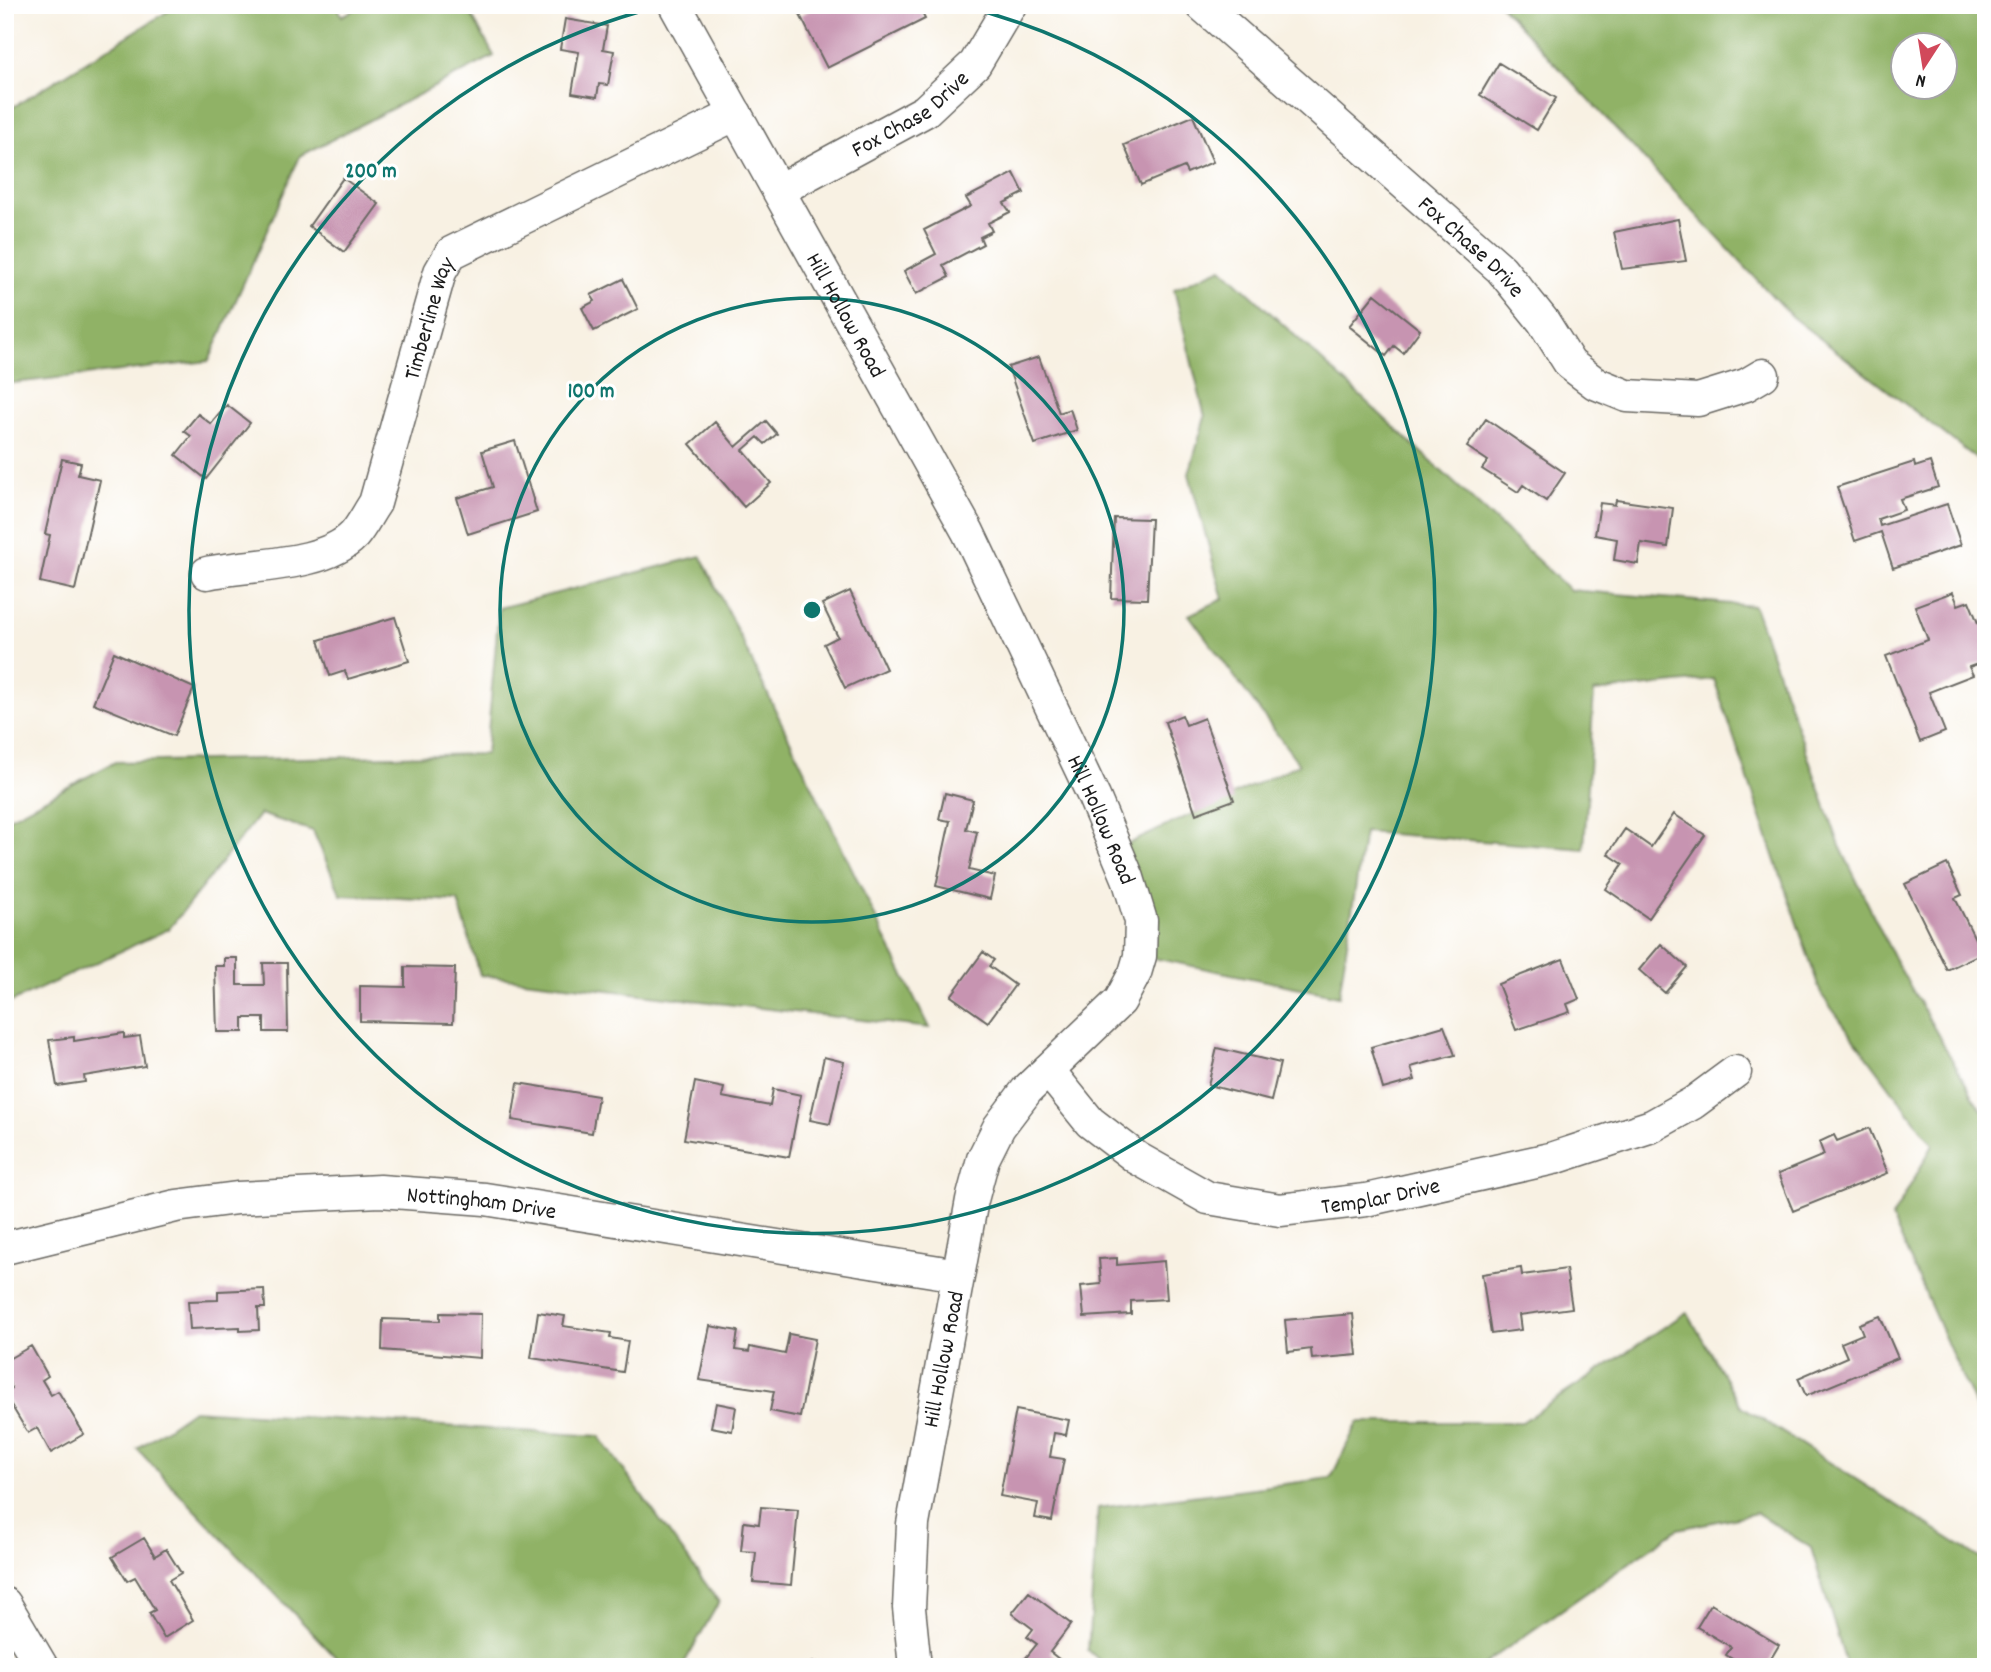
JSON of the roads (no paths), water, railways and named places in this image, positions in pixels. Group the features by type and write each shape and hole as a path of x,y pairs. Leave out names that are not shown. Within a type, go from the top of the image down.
{"street":[{"name":"Hill Hollow Road","path":"675,5 968,532 1094,797 1128,878 1141,921 1140,956 1135,973 1120,1001 1027,1090 999,1127 983,1160 972,1200 913,1524 909,1608 915,1667"},
{"name":"Fox Chase Drive","path":"779,190 925,111 975,64 1010,5"},
{"name":"Fox Chase Drive","path":"1202,5 1501,270 1543,321 1570,364 1595,383 1627,396 1698,400 1746,385 1763,375"},
{"name":"Timberline Way","path":"207,573 244,565 318,558 353,536 375,503 440,272 451,253 736,114"},
{"name":"Templar Drive","path":"1048,1070 1090,1122 1137,1158 1208,1198 1280,1210 1366,1199 1554,1158 1652,1126 1693,1103 1735,1072"},
{"name":"Nottingham Drive","path":"5,1248 176,1206 237,1198 380,1191 485,1199 958,1275"},
{"path":"5,1604 42,1667"}]}
